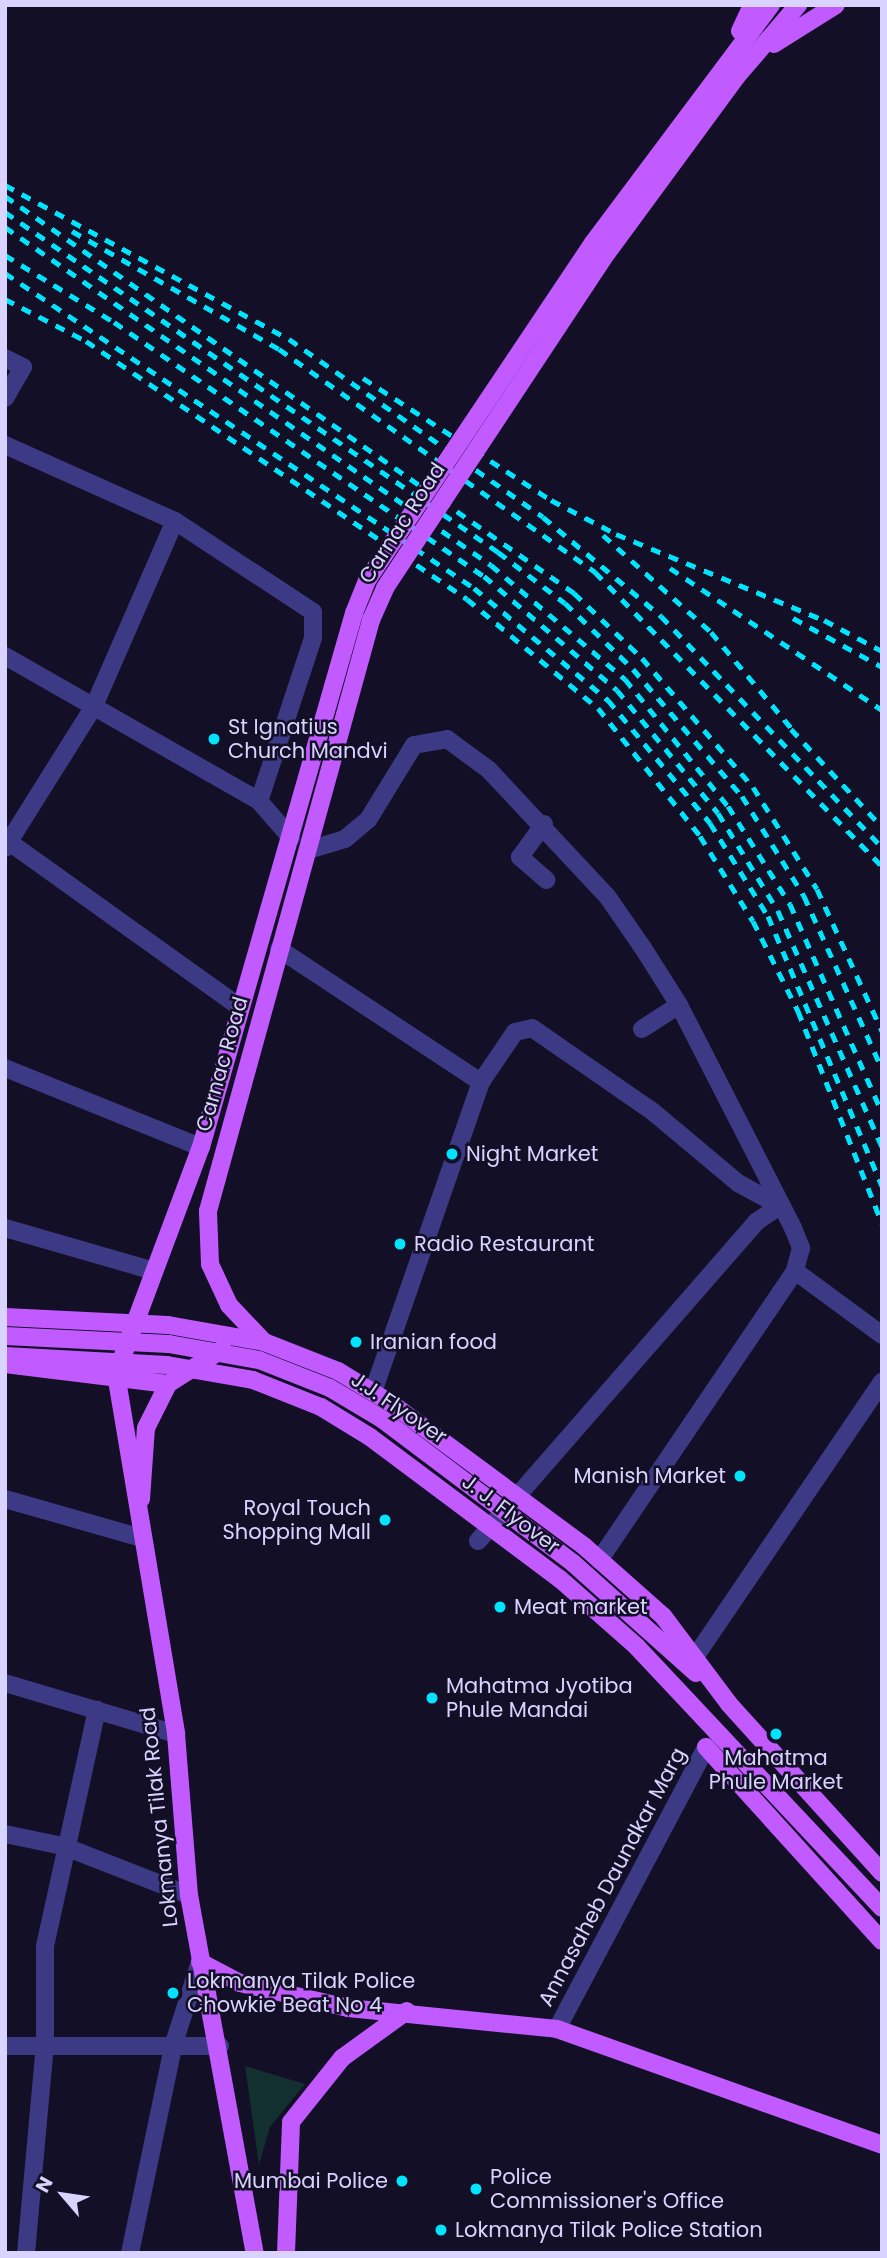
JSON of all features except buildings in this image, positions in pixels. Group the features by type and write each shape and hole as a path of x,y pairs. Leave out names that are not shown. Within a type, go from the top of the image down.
{"main road":[{"path":"600,248 721,64 752,5"},
{"path":"721,64 771,5"},
{"name":"Carnac Road","path":"116,1374 132,1324 201,1147 291,838 362,617 385,587 600,248 737,76 798,5"},
{"path":"737,76 775,43 836,5"},
{"name":"Carnac Road","path":"264,1342 229,1305 210,1264 208,1211 279,949 312,849 362,617"},
{"path":"5,1317 132,1324 264,1342 373,1392 599,1560 663,1616 729,1704 882,1873"},
{"name":"J.J. Flyover","path":"5,1336 169,1344 259,1360 330,1388 382,1419 573,1563 729,1704"},
{"path":"138,1537 146,1428 168,1384 217,1350 264,1342"},
{"name":"J. J. Flyover","path":"5,1356 167,1365 253,1380 321,1407 370,1437 560,1579 637,1647 882,1908"},
{"path":"5,1364 116,1374 168,1384"},
{"name":"Lokmanya Tilak Road","path":"116,1374 138,1537 176,1734 189,1895 200,1962 220,2046 255,2253"},
{"path":"706,1747 882,1941"},
{"path":"200,1962 240,1983 348,2008 407,2011 557,2029 881,2144"},
{"path":"286,2253 291,2122 342,2058 407,2011"}],"street":[{"path":"5,358 23,367 5,398"},
{"path":"5,445 175,521 305,605 316,622 259,801"},
{"path":"175,521 94,706 7,843 241,1008"},
{"path":"5,656 259,801 291,838"},
{"path":"312,849 345,839 368,820 414,745 435,737 489,770 544,824 607,896 680,1005 801,1248 795,1271 599,1560"},
{"path":"544,824 520,857 546,880"},
{"path":"279,949 481,1082"},
{"path":"642,1029 680,1005"},
{"path":"373,1392 481,1082 515,1032 532,1028 652,1111 738,1183 780,1206"},
{"path":"5,1068 201,1147"},
{"path":"478,1541 756,1222 780,1206"},
{"path":"5,1228 154,1271"},
{"path":"795,1271 882,1335"},
{"path":"695,1657 882,1382"},
{"path":"5,1499 138,1537"},
{"path":"5,1683 176,1734"},
{"path":"26,2253 44,2046 45,1946 63,1846 97,1710"},
{"name":"Annasaheb Daundkar Marg","path":"557,2029 706,1747"},
{"path":"5,1834 63,1846 189,1895"},
{"path":"130,2253 174,2043 200,1962"},
{"path":"5,2046 174,2043 220,2046"}],"green space":[{"path":"245,2066 305,2084 270,2127 259,2165"}],"railway":[{"path":"5,185 289,339 543,517 661,616 882,847"},
{"path":"5,196 574,593 642,658 753,787 817,889 882,1031"},
{"path":"5,212 498,552 565,603 633,669 742,796 804,896 882,1069"},
{"path":"5,227 491,565 625,679 728,806 790,904 882,1113"},
{"path":"72,231 279,349 595,572 882,866"},
{"path":"5,255 114,322 484,576 617,690 718,813 778,911 882,1147"},
{"path":"5,273 474,588 608,700 710,823 768,916 882,1186"},
{"path":"5,299 86,341 467,599 598,708 700,836 753,921 798,1011 882,1223"},
{"path":"363,378 551,500 616,534 824,620 882,651"},
{"path":"603,535 711,632 797,735"},
{"path":"670,568 882,710"},
{"path":"793,618 882,667"},
{"path":"791,729 882,827"}],"place":[{"name":"St Ignatius Church Mandvi","path":"214,739"},
{"name":"Night Market","path":"452,1154"},
{"name":"Radio Restaurant","path":"400,1244"},
{"name":"Iranian food","path":"356,1342"},
{"name":"Manish Market","path":"740,1476"},
{"name":"Royal Touch Shopping Mall","path":"385,1520"},
{"name":"Meat market","path":"500,1607"},
{"name":"Mahatma Jyotiba Phule Mandai","path":"432,1698"},
{"name":"Mahatma Phule Market","path":"776,1734"},
{"name":"Lokmanya Tilak Police Chowkie Beat No 4","path":"173,1993"},
{"name":"Mumbai Police","path":"402,2181"},
{"name":"Police Commissioner's Office","path":"476,2189"},
{"name":"Lokmanya Tilak Police Station","path":"441,2230"}]}
